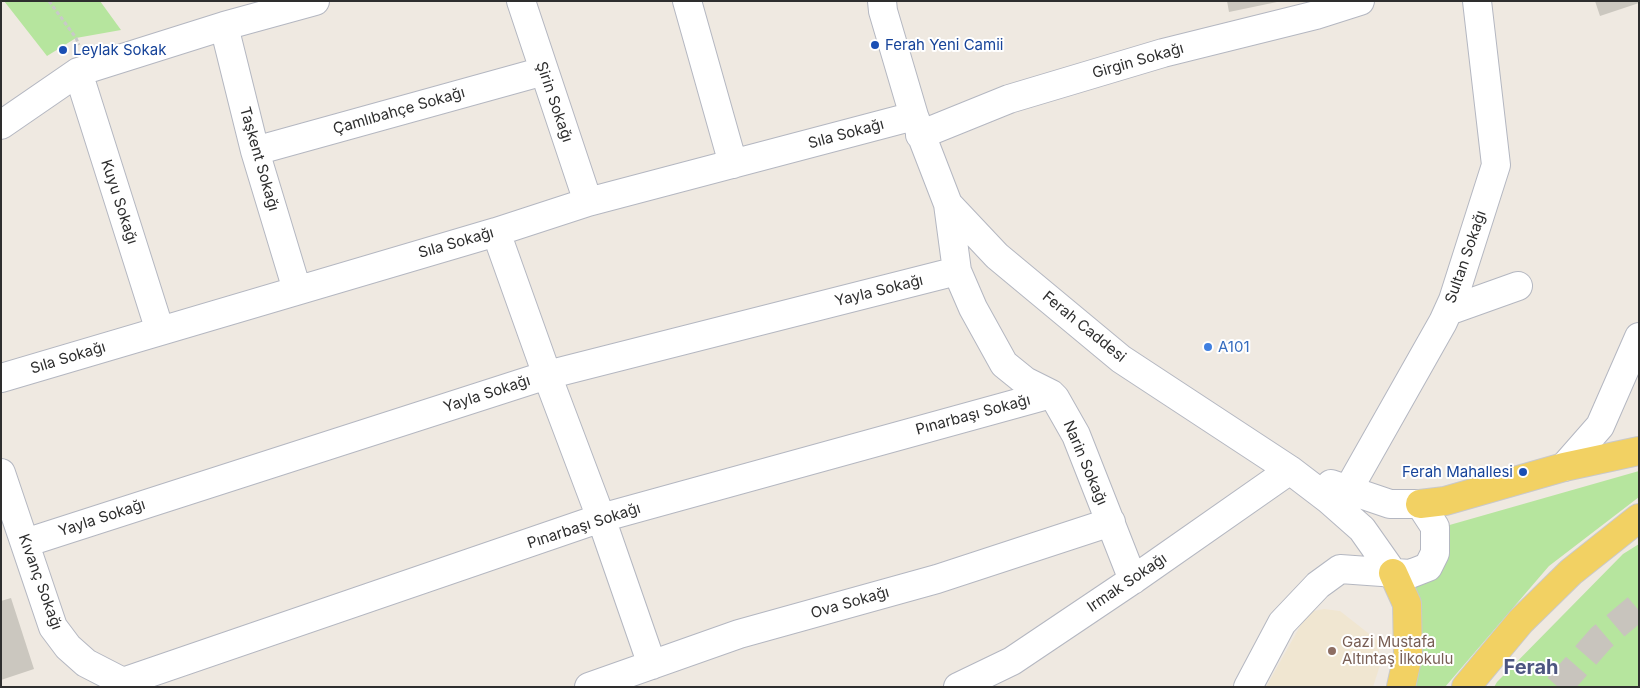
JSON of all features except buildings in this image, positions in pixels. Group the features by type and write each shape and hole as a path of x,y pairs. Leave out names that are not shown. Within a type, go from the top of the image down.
{"main road":[{"path":"1420,504 1445,501 1564,468 1639,451"},
{"path":"1466,687 1521,621 1572,572 1639,518"},
{"path":"1393,573 1406,604 1408,655 1401,687"}],"street":[{"path":"1,125 82,71 224,26 314,1"},
{"name":"Şirin Sokağı","path":"521,1 588,202"},
{"path":"687,1 733,164"},
{"name":"Ferah Caddesi","path":"882,1 917,126 948,204 998,256 1121,358 1290,470 1328,499 1362,529 1393,573"},
{"name":"Girgin Sokağı","path":"917,126 1154,55 1316,15 1360,1"},
{"name":"Sultan Sokağı","path":"1348,490 1448,311 1496,165 1477,1"},
{"name":"Taşkent Sokağı","path":"224,26 255,151 297,290"},
{"name":"Kuyu Sokağı","path":"82,71 160,331"},
{"name":"Çamlıbahçe Sokağı","path":"255,151 544,71"},
{"name":"Sıla Sokağı","path":"1,378 496,232 588,202 733,164 917,126"},
{"path":"948,204 957,271 973,308 1004,364 1026,381 1051,394"},
{"path":"496,232 546,375 601,518 652,665"},
{"name":"Yayla Sokağı","path":"25,543 546,375 957,271"},
{"path":"1448,311 1518,286"},
{"path":"1564,468 1600,426 1638,342"},
{"name":"Pınarbaşı Sokağı","path":"127,684 601,518 1051,394"},
{"name":"Narin Sokağı","path":"1051,394 1076,435 1133,580"},
{"path":"1248,687 1282,623 1318,585 1340,569 1410,574 1428,567 1435,554 1435,527 1420,504 1390,504 1290,470"},
{"name":"Irmak Sokağı","path":"958,687 1012,661 1133,580 1290,470"},
{"name":"Kıvanç Sokağı","path":"1,473 53,627 68,647 86,663 127,684"},
{"name":"Ova Sokağı","path":"589,687 739,634 937,579 1111,522"}],"path":[{"path":"49,1 76,38 82,71"}],"shaded area":[{"name":"Gazi Mustafa Altıntaş İlkokulu","path":"1324,609 1340,611 1377,640 1381,662 1373,687 1266,687 1308,612"}],"green space":[{"path":"4,1 100,1 121,30 76,38 47,56"},
{"path":"1639,471 1639,497 1549,566 1445,687 1407,687 1405,589 1425,567 1425,532"},
{"path":"1639,544 1639,687 1494,687 1623,554"}],"tunnel":[{"path":"1558,687 1601,638 1639,606"}],"place":[{"name":"Ferah Yeni Camii","path":"875,45"},
{"name":"Leylak Sokak","path":"63,50"},
{"name":"A101","path":"1208,347"},
{"name":"Ferah Mahallesi","path":"1523,472"},
{"name":"Gazi Mustafa Altıntaş İlkokulu","path":"1332,651"}],"district":[{"name":"Ferah","path":"1531,668"}]}
